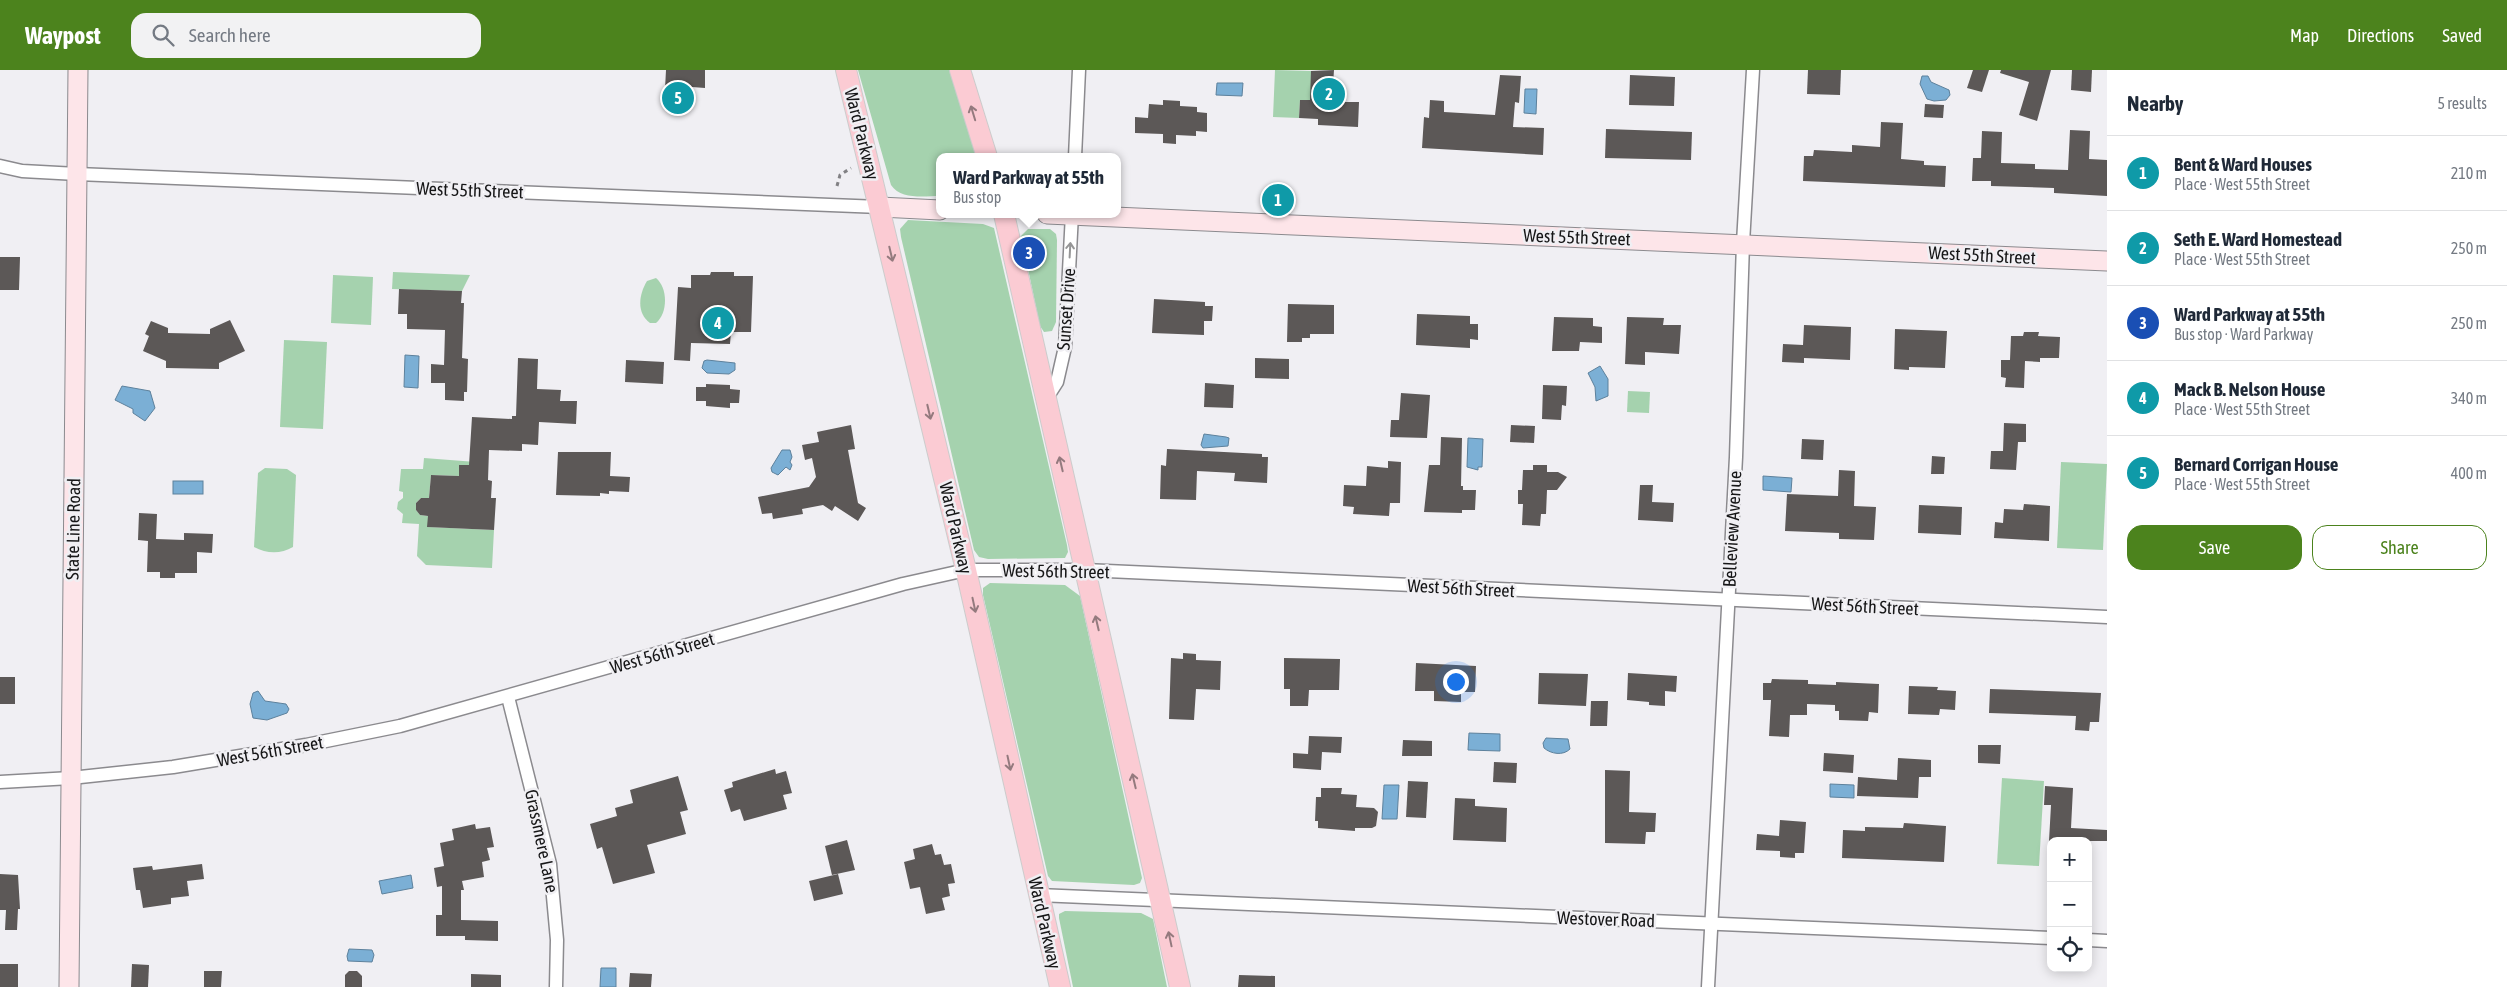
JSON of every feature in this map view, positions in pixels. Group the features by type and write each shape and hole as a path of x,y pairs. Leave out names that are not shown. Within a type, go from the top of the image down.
{"main road":[{"name":"State Line Road","path":"69,987 78,70"},
{"name":"Ward Parkway","path":"846,70 966,570 1060,987"},
{"path":"960,70 985,153"},
{"name":"West 55th Street","path":"880,207 936,210"},
{"name":"West 55th Street","path":"1121,217 2107,260"},
{"path":"1005,218 1162,900 1180,987"}],"street":[{"path":"1075,153 1079,70"},
{"name":"Belleview Avenue","path":"1708,987 1736,457 1743,244 1753,70"},
{"name":"West 55th Street","path":"0,166 22,171 77,174 880,207"},
{"name":"Sunset Drive","path":"1046,399 1057,382 1065,347 1072,218"},
{"name":"West 56th Street","path":"0,782 71,778 173,767 306,746 400,726 903,584 966,570 1085,570 2107,617"},
{"name":"Grassmere Lane","path":"508,697 550,864 557,940 556,987"},
{"name":"Westover Road","path":"1038,895 2047,938"},
{"path":"2092,940 2107,941"}],"path":[{"path":"837,186 840,175 851,168"}],"green space":[{"path":"858,70 955,70 977,153 936,153 936,196 907,195 895,190 891,185"},
{"path":"1275,70 1311,71 1316,101 1300,100 1299,118 1273,117"},
{"path":"908,220 983,224 994,228 1067,545 1068,552 1065,558 988,559 979,557 974,550 901,237 900,229"},
{"path":"1028,229 1050,229 1056,234 1056,322 1052,331 1044,332 1040,326 1021,236"},
{"path":"393,272 470,275 462,291 392,289"},
{"path":"333,275 373,277 371,325 331,323"},
{"path":"656,278 663,288 665,301 660,319 656,323 650,323 642,314 640,303 647,281"},
{"path":"284,340 327,342 323,429 280,427"},
{"path":"1628,391 1650,392 1649,413 1627,412"},
{"path":"424,458 476,462 476,469 462,465 459,476 431,475 429,498 421,498 416,503 416,510 420,515 428,516 428,527 494,530 492,568 426,565 417,556 419,524 402,523 403,514 397,509 398,502 403,498 403,492 399,491 401,469 423,469"},
{"path":"2061,462 2107,464 2103,550 2057,548"},
{"path":"265,468 287,469 296,475 293,547 279,552 264,551 254,547 258,473"},
{"path":"990,583 1065,585 1080,596 1142,878 1140,883 1134,885 1052,881 1048,876 983,595 983,588"},
{"path":"2002,778 2044,781 2039,866 1997,864"},
{"path":"1065,911 1141,913 1153,919 1167,987 1073,987 1059,918 1059,914"}],"water":[{"path":"1922,76 1928,76 1931,82 1949,90 1950,95 1946,100 1934,101 1927,99 1920,84"},
{"path":"1217,83 1243,83 1242,96 1216,95"},
{"path":"1525,89 1537,89 1536,114 1524,113"},
{"path":"405,355 419,356 418,388 404,387"},
{"path":"704,361 735,363 735,370 729,374 707,373 702,368"},
{"path":"1600,366 1608,379 1608,396 1596,401 1595,387 1588,373"},
{"path":"122,386 150,391 155,408 145,421 133,413 133,409 115,400"},
{"path":"1204,434 1229,438 1228,446 1203,448 1201,445"},
{"path":"1468,438 1483,439 1482,467 1478,467 1478,470 1467,467"},
{"path":"782,450 790,450 792,457 790,462 792,465 790,470 786,467 778,475 772,472 771,468"},
{"path":"1763,476 1792,478 1791,492 1763,490"},
{"path":"173,481 203,481 203,494 173,494"},
{"path":"258,691 265,701 286,704 289,709 287,713 267,720 253,718 250,704 253,693"},
{"path":"1469,733 1500,734 1500,751 1468,750"},
{"path":"1546,738 1568,739 1570,749 1564,753 1550,752 1544,748 1543,743"},
{"path":"1830,784 1854,785 1854,798 1830,797"},
{"path":"1384,785 1399,785 1397,819 1382,819"},
{"path":"411,875 413,888 382,894 379,881"},
{"path":"349,949 372,950 374,955 372,962 348,961"},
{"path":"601,968 616,968 616,987 600,987"}],"building":[{"path":"666,70 705,70 705,88 692,87 691,110 664,108"},
{"path":"1334,70 1333,85 1342,85 1342,102 1359,102 1358,127 1318,125 1318,119 1299,118 1300,100 1310,100 1311,71"},
{"path":"1808,70 1841,70 1840,95 1807,94"},
{"path":"1973,70 1989,70 1982,92 1967,88"},
{"path":"2001,70 2051,70 2037,121 2019,115 2029,82 2000,73"},
{"path":"2072,70 2092,70 2091,92 2071,90"},
{"path":"1500,75 1521,76 1519,103 1515,102 1513,127 1544,128 1543,155 1422,148 1424,117 1429,118 1430,100 1444,101 1444,112 1495,115"},
{"path":"1630,75 1675,77 1674,106 1629,105"},
{"path":"1163,100 1180,101 1180,106 1197,107 1197,112 1207,113 1207,132 1196,131 1196,136 1176,135 1176,144 1163,143 1163,134 1135,133 1135,117 1148,118 1149,104 1163,105"},
{"path":"1925,104 1944,105 1943,118 1924,117"},
{"path":"1881,122 1903,123 1901,159 1924,161 1924,165 1946,166 1945,187 1803,181 1804,156 1813,156 1814,150 1852,152 1852,145 1880,147"},
{"path":"1606,129 1692,132 1691,160 1605,158"},
{"path":"2070,130 2090,131 2089,159 2107,160 2107,196 2054,193 2054,188 1991,186 1991,181 1972,181 1973,158 1981,158 1982,131 2002,132 2001,163 2035,164 2035,169 2068,170"},
{"path":"0,257 20,257 19,290 0,290"},
{"path":"711,272 734,272 734,276 753,276 751,332 731,332 730,344 691,343 690,361 674,360 678,287 691,288 691,275 710,275"},
{"path":"399,289 462,291 461,303 464,303 462,358 468,359 467,392 464,392 464,401 445,400 445,383 431,383 431,364 444,365 445,330 407,329 407,314 398,314"},
{"path":"1154,299 1205,302 1205,306 1213,306 1212,321 1204,321 1204,335 1152,333"},
{"path":"1288,304 1334,305 1334,334 1310,334 1310,338 1302,338 1302,342 1287,342"},
{"path":"1417,314 1470,316 1470,324 1478,324 1478,340 1470,339 1470,348 1416,345"},
{"path":"1554,317 1593,318 1593,326 1602,327 1602,343 1580,342 1579,351 1552,351"},
{"path":"1627,317 1664,318 1663,325 1681,325 1679,354 1645,352 1645,365 1625,364"},
{"path":"230,320 245,351 219,363 219,369 166,368 166,361 143,351 149,336 145,334 151,321 168,328 168,333 210,334 210,329"},
{"path":"1804,325 1851,327 1850,360 1804,358 1804,363 1782,362 1783,344 1803,345"},
{"path":"1895,329 1947,331 1945,368 1909,367 1909,370 1894,369"},
{"path":"2024,332 2039,332 2038,336 2060,337 2059,358 2040,358 2040,362 2025,361 2024,388 2005,387 2006,378 2001,377 2001,360 2010,360 2011,336 2023,336"},
{"path":"518,358 538,359 537,389 561,390 560,401 577,401 576,424 539,422 538,445 522,444 522,451 489,450 488,480 492,481 491,498 496,498 494,530 427,527 428,516 420,515 416,510 416,503 421,498 429,498 431,475 459,476 459,465 469,465 472,417 512,419 512,416 516,416"},
{"path":"1255,358 1289,359 1289,379 1255,378"},
{"path":"626,360 664,362 663,384 625,382"},
{"path":"1205,383 1234,385 1233,408 1204,407"},
{"path":"706,384 730,385 730,389 740,390 739,403 730,403 730,408 706,406 706,401 696,401 696,387 706,387"},
{"path":"1543,385 1567,386 1566,406 1562,405 1561,420 1542,419"},
{"path":"1401,393 1430,395 1427,438 1390,437 1391,420 1399,420"},
{"path":"2004,423 2026,424 2026,442 2018,442 2016,470 1990,469 1991,451 2003,451"},
{"path":"851,425 855,449 848,450 858,503 866,508 858,521 835,506 832,511 823,505 802,509 803,514 773,519 772,513 762,514 758,497 809,487 816,477 812,458 805,460 802,445 819,442 817,432"},
{"path":"1511,425 1535,426 1534,443 1510,442"},
{"path":"1441,437 1462,438 1461,486 1463,486 1463,490 1476,490 1475,510 1462,510 1462,513 1424,512 1429,465 1440,465"},
{"path":"1802,439 1824,440 1823,460 1801,459"},
{"path":"1167,449 1262,454 1262,457 1268,457 1267,483 1234,481 1235,473 1197,471 1196,500 1160,499 1161,465 1166,466"},
{"path":"558,452 611,452 610,476 630,477 629,492 609,491 609,494 600,493 600,496 556,495"},
{"path":"1932,456 1945,457 1944,474 1931,474"},
{"path":"1388,461 1401,462 1400,503 1390,503 1389,516 1353,514 1354,507 1343,506 1344,485 1366,486 1367,466 1388,468"},
{"path":"1533,465 1547,465 1547,472 1558,472 1567,477 1557,490 1547,490 1546,514 1541,514 1540,526 1522,525 1523,504 1518,504 1518,490 1522,490 1523,470 1533,470"},
{"path":"1839,470 1855,471 1854,506 1876,507 1874,540 1839,539 1839,533 1785,531 1787,494 1838,496"},
{"path":"1640,485 1653,485 1652,502 1674,503 1673,522 1638,520"},
{"path":"2024,504 2050,506 2049,541 1994,538 1995,522 2003,523 2004,509 2023,510"},
{"path":"1919,505 1962,507 1961,535 1918,533"},
{"path":"139,513 157,514 156,539 184,540 184,533 213,534 212,553 197,552 197,573 175,573 175,578 160,578 160,572 147,572 148,541 138,540"},
{"path":"1183,653 1196,654 1196,660 1221,661 1220,690 1196,689 1194,720 1169,719 1171,658 1183,659"},
{"path":"1284,658 1340,659 1339,690 1309,690 1308,706 1290,706 1290,689 1284,689"},
{"path":"1416,663 1476,666 1475,692 1461,692 1461,702 1434,701 1434,691 1415,691"},
{"path":"1539,673 1588,674 1586,706 1538,704"},
{"path":"1628,673 1677,676 1676,692 1665,691 1665,706 1649,705 1649,702 1627,700"},
{"path":"0,677 15,677 15,704 0,704"},
{"path":"1772,679 1808,680 1808,684 1836,685 1836,682 1879,684 1878,713 1869,712 1868,721 1839,720 1839,711 1835,711 1835,705 1807,704 1807,715 1790,715 1789,737 1769,736 1771,700 1763,700 1763,683 1771,683"},
{"path":"1909,686 1938,687 1937,690 1956,691 1955,710 1940,709 1939,715 1908,714"},
{"path":"1990,689 2101,693 2099,722 2090,722 2089,731 2075,730 2076,716 1989,713"},
{"path":"1591,701 1608,701 1607,726 1590,726"},
{"path":"1309,736 1342,737 1341,753 1322,752 1321,770 1293,768 1293,753 1308,754"},
{"path":"1403,740 1432,741 1432,756 1402,756"},
{"path":"1978,745 2001,745 2000,764 1978,763"},
{"path":"1824,753 1854,755 1853,773 1823,771"},
{"path":"1898,758 1931,760 1931,777 1919,777 1918,798 1857,796 1858,777 1897,780"},
{"path":"1494,762 1517,763 1516,783 1493,782"},
{"path":"775,769 776,774 786,771 792,793 783,795 787,809 744,821 740,809 731,812 724,790 733,787 732,782"},
{"path":"1605,770 1630,771 1629,812 1656,813 1655,832 1646,832 1645,844 1605,843"},
{"path":"678,776 688,810 680,812 686,834 647,845 655,873 613,884 602,847 597,849 590,824 617,816 615,808 633,803 630,790"},
{"path":"1408,781 1428,782 1426,818 1406,817"},
{"path":"2045,786 2073,788 2071,828 2107,830 2107,841 2092,841 2092,837 2049,837 2051,805 2044,805"},
{"path":"1321,788 1342,788 1341,794 1357,795 1356,807 1374,808 1378,812 1376,826 1372,828 1355,828 1355,831 1318,828 1318,821 1315,821 1316,797 1321,797"},
{"path":"1455,798 1475,799 1475,806 1507,808 1506,842 1453,840"},
{"path":"1780,820 1806,822 1804,853 1795,853 1795,858 1780,857 1780,851 1756,850 1757,834 1779,836"},
{"path":"1904,823 1946,826 1944,862 1842,858 1843,830 1865,831 1865,827 1903,828"},
{"path":"475,824 476,829 490,827 494,847 487,848 490,860 482,862 484,877 462,881 464,890 461,890 461,920 498,921 498,941 465,940 465,936 436,936 436,915 442,915 442,886 437,887 434,868 444,866 440,843 454,840 452,829"},
{"path":"847,840 855,870 832,875 825,846"},
{"path":"932,844 935,855 941,854 944,865 951,864 955,883 948,884 950,896 942,898 945,910 926,914 920,887 910,889 904,862 915,859 913,849"},
{"path":"202,864 204,879 187,881 189,896 171,898 171,904 143,908 140,890 136,890 133,868 152,866 153,870"},
{"path":"0,874 18,875 20,909 18,909 17,930 5,930 6,910 0,910"},
{"path":"838,874 843,894 814,901 809,881"},
{"path":"0,964 18,964 18,987 0,987"},
{"path":"132,964 149,965 148,987 131,987"},
{"path":"204,971 222,971 221,987 204,987"},
{"path":"349,971 357,971 362,976 362,987 345,987 345,975"},
{"path":"630,973 652,974 651,987 629,987"},
{"path":"471,974 501,975 501,987 471,987"},
{"path":"1239,975 1275,976 1275,987 1238,987"}],"place":[{"name":"Seth E. Ward Homestead","path":"1329,94"},
{"name":"Bernard Corrigan House","path":"678,98"},
{"name":"Bent & Ward Houses","path":"1278,200"},
{"name":"Ward Parkway at 55th","path":"1029,253"},
{"name":"Mack B. Nelson House","path":"718,323"}]}
